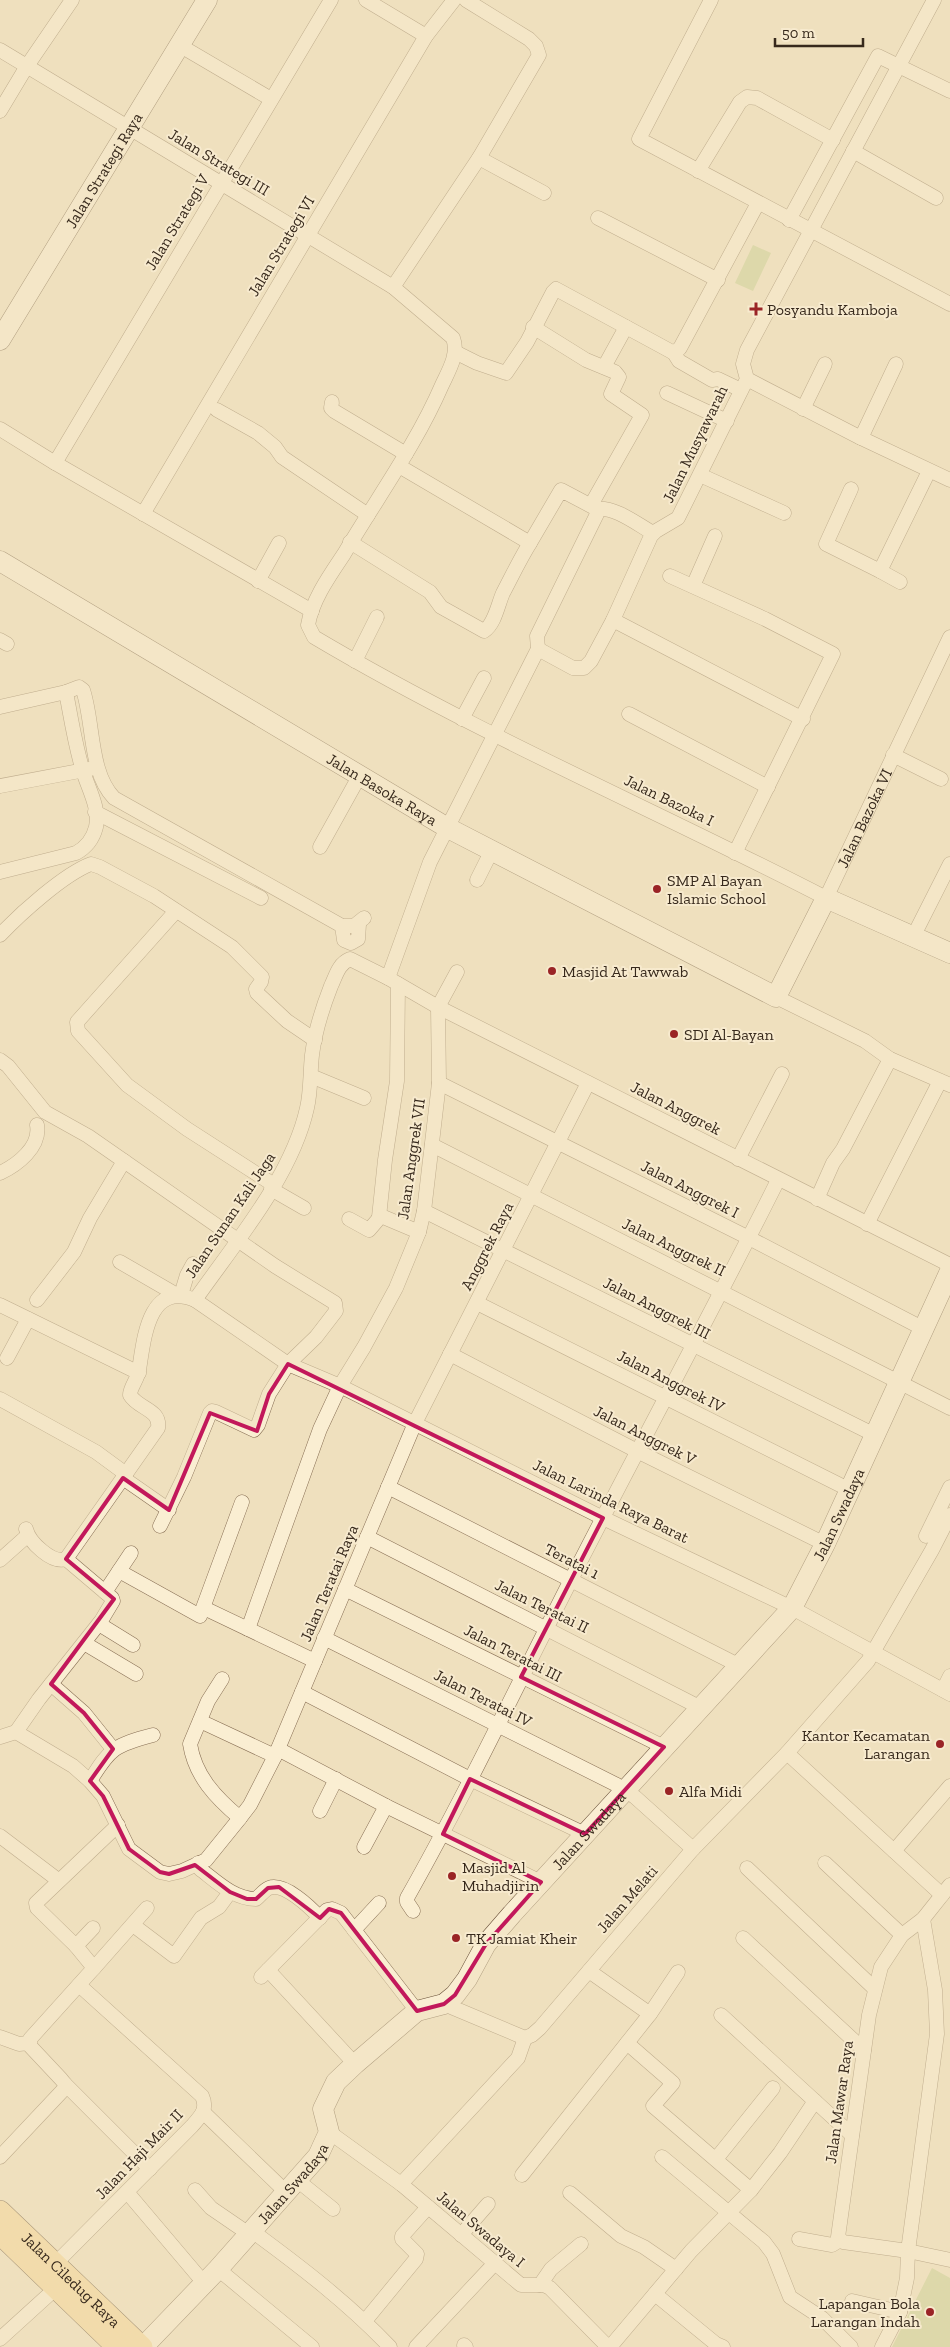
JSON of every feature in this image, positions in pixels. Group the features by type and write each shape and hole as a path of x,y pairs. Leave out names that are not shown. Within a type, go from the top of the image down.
{"main road":[{"name":"Jalan Ciledug Raya","path":"0,2211 54,2265 143,2347"},
{"name":"Jalan Ciledug Raya","path":"0,2234 117,2347"}],"street":[{"path":"0,111 27,66 72,0"},
{"name":"Jalan Strategi Raya","path":"0,340 125,125 181,46 207,0"},
{"name":"Jalan Strategi V","path":"55,463 220,183 331,0"},
{"path":"366,0 426,36"},
{"name":"Jalan Strategi VI","path":"143,514 426,36 454,0"},
{"path":"393,287 479,158 536,62 538,51 529,39 466,0"},
{"path":"711,0 639,138 789,220 812,229 950,304"},
{"name":"Jalan Musyawarah","path":"653,533 678,518 744,385 743,364 747,350 934,0"},
{"path":"181,46 271,99"},
{"name":"Jalan Strategi III","path":"0,50 393,287 450,334 455,349"},
{"path":"789,220 878,56 950,91"},
{"path":"698,171 740,102 747,97 756,98 833,140"},
{"path":"853,151 936,198"},
{"path":"479,158 544,193"},
{"path":"674,353 680,348 758,203"},
{"path":"598,218 718,280"},
{"path":"0,429 55,463 312,611 350,542 402,460 439,393 455,349 504,374 527,342 533,326 556,289 674,353 679,361 712,380 718,379 744,385 803,408 928,471 950,480"},
{"path":"533,326 586,360 615,372 619,378 611,394 642,416 594,508"},
{"path":"604,368 626,327"},
{"path":"803,408 825,364"},
{"path":"861,438 896,364"},
{"path":"668,392 727,421"},
{"path":"332,402 331,408 334,411 402,460 530,543"},
{"path":"217,410 258,433 275,447 282,456 368,515"},
{"path":"880,571 928,471"},
{"path":"700,475 784,512"},
{"path":"851,489 826,544 900,582"},
{"path":"350,542 430,592 441,607 484,631 497,610 503,594 530,543 561,490 594,508 602,508 614,512 653,533 613,620 591,661 584,668 573,668 538,649"},
{"path":"349,1219 369,1230 379,1217 385,1160 398,1081 393,981 430,862 446,827 495,736 538,649 537,636 597,514 594,508"},
{"path":"693,586 715,536"},
{"path":"258,581 279,543"},
{"name":"Jalan Basoka Raya","path":"0,560 446,827 776,997"},
{"path":"670,576 832,653 833,657 735,853"},
{"name":"Jalan Bazoka I","path":"312,611 308,625 311,633 355,661 495,736 826,898"},
{"path":"355,661 377,617"},
{"path":"613,620 803,719"},
{"name":"Jalan Bazoka VI","path":"776,997 826,898 950,637"},
{"path":"462,718 484,678"},
{"path":"0,707 66,692 79,687 84,690 98,767 108,792 114,798 240,867 342,926 349,927 362,921"},
{"path":"0,872 76,853 85,848 96,826 95,812 82,771 66,692"},
{"path":"629,714 768,787"},
{"path":"893,755 941,779"},
{"path":"0,786 98,767"},
{"path":"320,847 360,775"},
{"path":"95,812 262,898"},
{"path":"477,880 492,850"},
{"path":"0,935 22,912 67,877 91,864 108,869 125,882 154,896 244,957 262,978 256,989 257,993 288,1021 315,1040"},
{"path":"913,938 950,864"},
{"path":"232,882 240,867"},
{"path":"826,898 950,953"},
{"path":"176,911 77,1022 78,1031 127,1085 187,1129 304,1208"},
{"name":"Jalan Sunan Kali Jaga","path":"66,1560 158,1428 155,1415 132,1400 130,1396 130,1391 139,1373 146,1327 155,1310 164,1300 179,1295 195,1300 273,1187 298,1139 308,1107 320,1012 343,963 350,959 393,981"},
{"path":"438,1007 457,972"},
{"name":"Jalan Anggrek","path":"393,981 438,1007 950,1265"},
{"path":"776,997 866,1041 890,1059 945,1083 867,1224"},
{"name":"Jalan Anggrek VII","path":"248,1629 320,1429 340,1386 396,1288 419,1232 424,1211 439,1083 438,1007"},
{"path":"817,1199 833,1163 843,1149 890,1059"},
{"path":"0,1060 8,1066 45,1112 88,1136 275,1266 335,1303 336,1311 316,1337 288,1364 269,1394 258,1426 254,1430 216,1412 212,1411 210,1413 169,1510 160,1526"},
{"path":"738,1159 782,1074"},
{"path":"311,1076 364,1098"},
{"name":"Jalan Anggrek I","path":"439,1083 749,1238 924,1329"},
{"name":"Anggrek Raya","path":"415,1423 478,1303 588,1083"},
{"path":"0,1173 16,1166 21,1161 38,1134 37,1126"},
{"name":"Jalan Anggrek II","path":"432,1145 721,1290 950,1408"},
{"path":"37,1300 74,1252 90,1218 124,1161"},
{"path":"413,1911 406,1902 407,1898 443,1834 571,1580 639,1452 664,1398 778,1180"},
{"name":"Jalan Anggrek III","path":"424,1211 692,1346 875,1435"},
{"path":"379,1217 384,1216 419,1232"},
{"path":"120,1262 179,1295 193,1264"},
{"name":"Jalan Swadaya","path":"143,2347 211,2276 318,2156 329,2132 323,2109 336,2082 417,2012 444,2004 456,1995 486,1944 792,1608 825,1544 950,1271"},
{"name":"Jalan Larinda Raya Barat","path":"195,1300 288,1364 340,1386 603,1518 792,1608 946,1692"},
{"name":"Jalan Anggrek IV","path":"478,1303 850,1490"},
{"path":"0,1305 139,1373"},
{"path":"7,1358 28,1319"},
{"name":"Jalan Anggrek V","path":"450,1354 639,1452 825,1544"},
{"path":"0,1399 96,1452 169,1510"},
{"name":"Jalan Teratai Raya","path":"118,1825 129,1849 160,1872 169,1874 206,1860 250,1805 302,1692 415,1423"},
{"name":"Teratai 1","path":"388,1487 740,1666"},
{"path":"926,1536 950,1487"},
{"path":"119,1571 199,1616 204,1608 242,1502"},
{"name":"Jalan Melati","path":"525,2038 540,2028 693,1849 787,1753 874,1653 950,1515"},
{"path":"0,1560 27,1532 46,1554 62,1561 66,1560 105,1592 113,1601 99,1624 16,1732 0,1737"},
{"name":"Jalan Teratai II","path":"367,1537 701,1708"},
{"path":"105,1592 131,1553"},
{"name":"Jalan Teratai III","path":"345,1589 664,1748"},
{"path":"204,1608 315,1661"},
{"path":"99,1624 133,1645"},
{"name":"Jalan Teratai IV","path":"324,1638 586,1768 625,1790"},
{"path":"84,1643 136,1674"},
{"path":"946,1692 950,1676"},
{"path":"222,1679 190,1744 199,1774 209,1788 240,1818"},
{"path":"51,1684 84,1712 113,1749"},
{"path":"302,1692 470,1779 585,1834"},
{"path":"200,1721 336,1779 386,1806 541,1882"},
{"path":"16,1732 73,1766 103,1796 118,1825 58,1880 35,1906 76,1946 94,1968"},
{"path":"90,1782 113,1749 153,1734"},
{"path":"787,1753 894,1851 948,1888"},
{"path":"320,1810 336,1779"},
{"path":"894,1851 950,1786"},
{"path":"625,1790 693,1849"},
{"path":"364,1847 386,1806"},
{"path":"0,1836 58,1880"},
{"path":"198,1863 200,1869 230,1892 247,1899 256,1899 268,1888 279,1887 300,1900 320,1918"},
{"path":"825,1863 902,1935"},
{"path":"747,1868 875,1989"},
{"name":"Jalan Mawar Raya","path":"840,2240 838,2237 864,2050 881,1966 902,1935 923,1919 948,1888"},
{"path":"133,1925 174,1956 201,1918 219,1907 230,1892"},
{"path":"354,1930 379,1903"},
{"path":"30,2043 30,2039 147,1908"},
{"path":"355,2064 264,1973 328,1910 336,1910 341,1913 417,2012"},
{"path":"882,2347 900,2312 907,2278 908,2251 937,2034 935,1990 923,1919"},
{"path":"76,1946 93,1928"},
{"path":"743,1938 864,2050"},
{"path":"589,1970 650,2014"},
{"path":"522,2175 650,2014 678,1972"},
{"name":"Jalan Haji Mair II","path":"54,2265 150,2169 203,2112 205,2106 202,2096 79,1985"},
{"path":"401,2184 518,2058 525,2038 444,2004"},
{"path":"721,2014 852,2135"},
{"path":"0,2037 19,2044 30,2043"},
{"path":"30,2043 65,2084 150,2169"},
{"path":"627,2043 673,2083 653,2106 751,2190"},
{"path":"0,2157 63,2091 65,2084"},
{"path":"716,2159 774,2088"},
{"path":"609,2347 691,2251 751,2190 780,2153 816,2100"},
{"path":"203,2112 292,2186 333,2208"},
{"name":"Jalan Swadaya I","path":"329,2132 401,2184 520,2285 540,2285 550,2288 609,2347"},
{"path":"662,2157 764,2242 773,2254 790,2297 822,2318 851,2347"},
{"path":"195,2190 211,2208 251,2232 316,2277 365,2321 390,2347"},
{"path":"127,2192 211,2276 312,2347"},
{"path":"570,2193 621,2236 644,2247 676,2269"},
{"path":"461,2235 488,2204"},
{"path":"365,2321 416,2259 417,2254 402,2239 402,2236 428,2207"},
{"path":"800,2239 832,2245 840,2240 950,2260"},
{"path":"540,2285 551,2269 581,2244"},
{"path":"416,2347 494,2263"},
{"path":"0,2340 56,2289"},
{"path":"655,2294 716,2344 723,2347"},
{"path":"852,2301 900,2312"}],"highlighted area":[{"path":"288,1364 603,1518 521,1677 664,1747 585,1834 470,1779 443,1834 541,1882 486,1944 455,1995 444,2004 417,2011 341,1913 329,1909 320,1918 279,1887 268,1888 256,1899 247,1899 230,1892 195,1865 169,1874 160,1872 129,1849 103,1796 90,1781 113,1749 84,1713 51,1684 114,1599 66,1559 123,1478 169,1510 210,1413 257,1431 269,1394"}],"green space":[{"path":"753,245 771,253 753,291 735,283"},
{"name":"Lapangan Bola Larangan Indah","path":"932,2268 950,2278 950,2347 892,2347"}],"place":[{"name":"Posyandu Kamboja","path":"756,309"},
{"name":"SMP Al Bayan Islamic School","path":"657,889"},
{"name":"Masjid At Tawwab","path":"552,971"},
{"name":"SDI Al-Bayan","path":"674,1034"},
{"name":"Kantor Kecamatan Larangan","path":"940,1744"},
{"name":"Alfa Midi","path":"669,1791"},
{"name":"Masjid Al Muhadjirin","path":"452,1876"},
{"name":"TK Jamiat Kheir","path":"456,1938"},
{"name":"Lapangan Bola Larangan Indah","path":"930,2312"}]}
